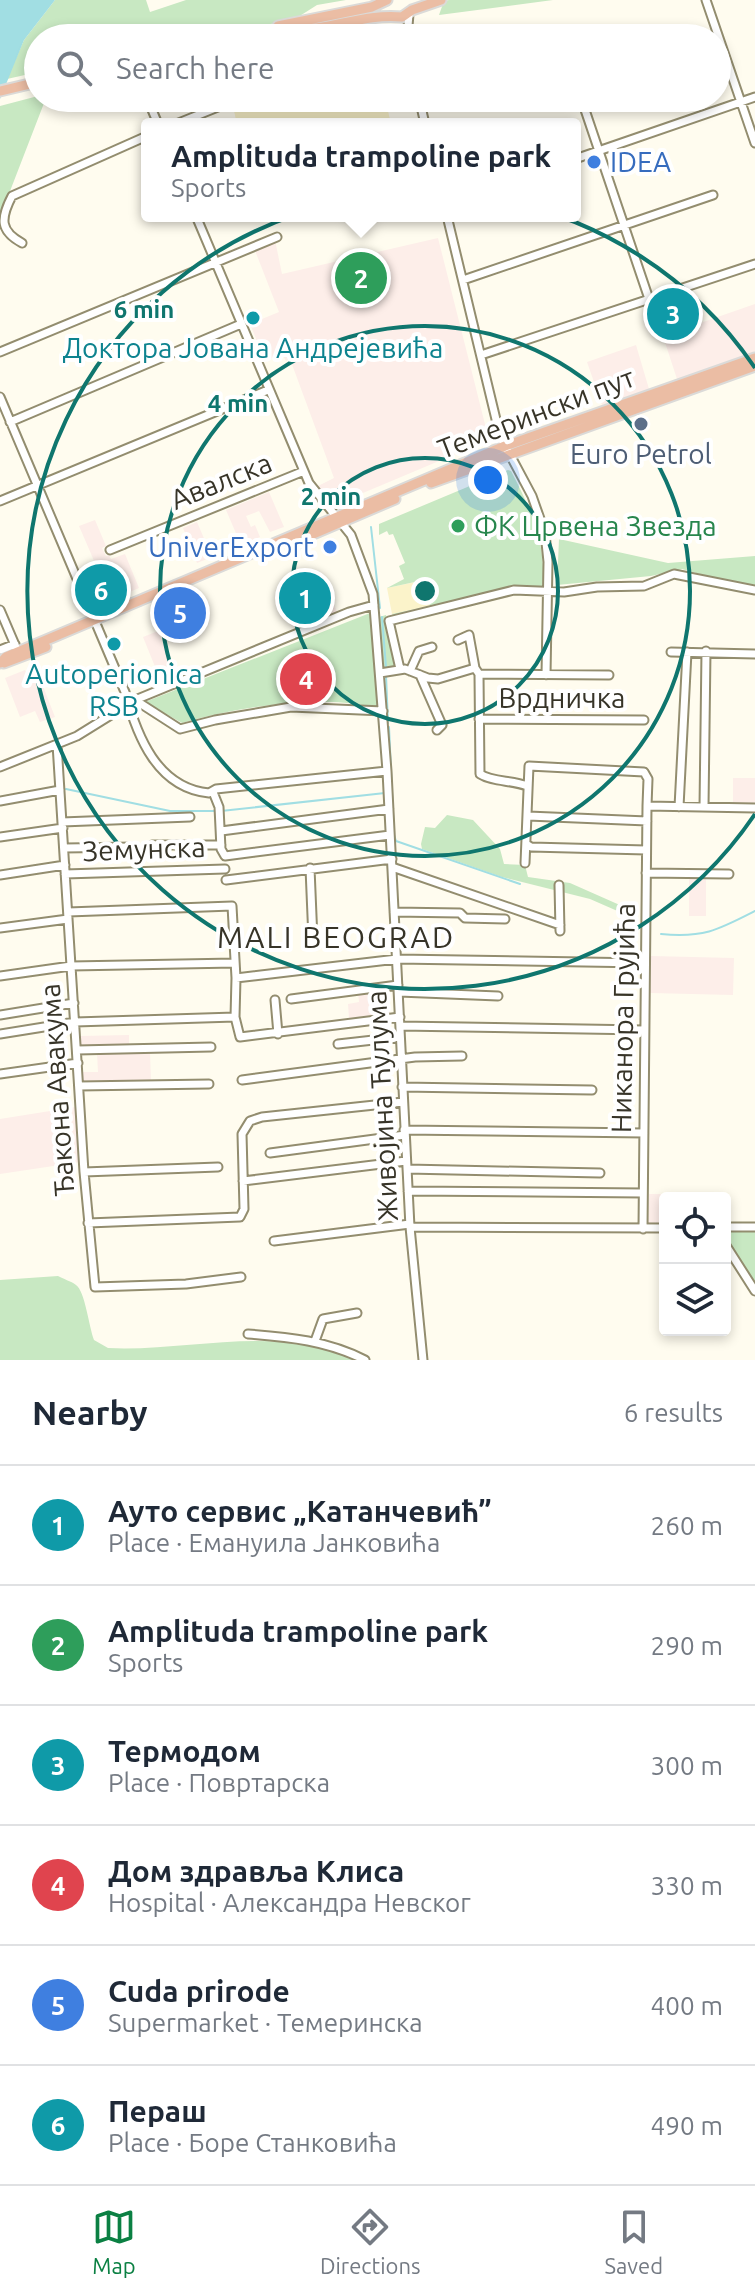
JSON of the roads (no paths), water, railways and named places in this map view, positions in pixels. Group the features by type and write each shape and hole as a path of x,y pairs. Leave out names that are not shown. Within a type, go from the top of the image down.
{"main road":[{"path":"338,12 366,0"},
{"path":"287,24 372,7 388,0 388,9 405,11"},
{"path":"336,24 405,11 441,0"},
{"path":"0,91 24,85"},
{"name":"Темерински пут","path":"94,622 507,450 755,358"},
{"name":"Темерински пут","path":"507,450 755,366"},
{"path":"0,663 16,648 94,622"},
{"path":"0,663 17,660 94,622"}],"street":[{"path":"706,0 714,24"},
{"path":"731,72 755,143"},
{"path":"731,104 755,97"},
{"path":"586,112 649,299"},
{"path":"581,157 709,112"},
{"path":"22,243 10,237 3,228 12,196 141,139"},
{"path":"463,280 713,195"},
{"name":"Живојина Ћулума","path":"198,222 314,492 354,542 374,605 387,771 410,1226 423,1360"},
{"path":"448,222 500,436 542,521 547,545 546,675"},
{"path":"0,352 277,237"},
{"path":"481,355 755,264"},
{"path":"10,422 241,324"},
{"path":"0,501 268,390"},
{"path":"0,397 94,622 132,702 142,741 159,766 187,788 201,792 387,771"},
{"name":"Авалска","path":"110,550 304,471"},
{"path":"400,669 389,621 514,590 564,592 597,587 644,586 674,574 755,590"},
{"path":"0,767 99,724 132,702 347,612 374,605"},
{"path":"0,610 16,648 0,650"},
{"path":"458,640 469,635 477,671 481,776 527,786 525,863"},
{"path":"410,671 419,651 432,647"},
{"path":"704,807 706,651"},
{"path":"671,652 755,654"},
{"path":"679,807 687,652"},
{"path":"380,673 400,669 438,679 477,671 609,675"},
{"path":"420,675 442,725 437,730"},
{"path":"132,702 180,729 291,707 383,711"},
{"name":"Врдничка","path":"479,719 644,720"},
{"name":"Ђакона Авакума","path":"57,744 84,1172 95,1287 186,1284 241,1277"},
{"name":"Никанора Грујића","path":"527,786 527,769 533,765 642,772 648,779 643,1229"},
{"path":"0,801 60,790"},
{"path":"213,792 221,817 222,853 229,856 390,835"},
{"path":"647,806 755,808"},
{"path":"221,831 389,809"},
{"path":"528,816 647,821"},
{"path":"0,837 62,825 190,817"},
{"path":"526,844 531,847 646,850"},
{"path":"152,845 221,845"},
{"path":"64,848 134,847"},
{"path":"226,880 310,868 392,863 560,928 559,885"},
{"path":"310,868 313,940"},
{"name":"Земунска","path":"0,875 65,870 225,869"},
{"path":"646,873 729,874"},
{"path":"0,928 68,916 232,906 235,1017 238,1032 245,1038 400,1017"},
{"path":"394,912 460,913 465,918 505,919"},
{"path":"236,978 397,959 645,963"},
{"path":"0,976 71,966 235,963"},
{"path":"291,999 398,989 498,996"},
{"path":"275,1000 278,1034"},
{"path":"0,1015 74,1003"},
{"path":"0,1034 75,1022 235,1017"},
{"path":"400,1026 644,1030"},
{"path":"338,1044 400,1037"},
{"path":"77,1050 211,1047"},
{"path":"242,1080 401,1059 462,1056"},
{"path":"0,1074 78,1063"},
{"path":"79,1086 209,1084"},
{"path":"402,1087 592,1090"},
{"path":"88,1223 240,1217 244,1209 242,1134 250,1121 262,1117 403,1102"},
{"path":"270,1153 404,1132 644,1133"},
{"path":"243,1181 407,1165 600,1173"},
{"path":"84,1172 218,1167"},
{"path":"408,1191 643,1193"},
{"path":"274,1241 410,1226 659,1228"},
{"path":"731,1227 755,1227"},
{"path":"731,1253 755,1291"},
{"path":"315,1341 323,1319 357,1313"},
{"path":"248,1334 315,1341 346,1350 365,1360"}],"water":[{"path":"0,0 55,0 36,24 24,24 24,40 0,99"}],"waterway":[{"path":"371,527 380,608"},
{"path":"382,617 386,667"},
{"path":"386,675 388,723"},
{"path":"389,727 396,841 520,884"},
{"path":"66,789 170,811 215,811"},
{"path":"221,811 385,793"},
{"path":"661,934 689,935 710,931 755,911"}],"place":[{"name":"IDEA","path":"594,162"},
{"name":"Amplituda trampoline park","path":"361,278"},
{"name":"Термодом","path":"673,314"},
{"name":"Доктора Јована Андрејевића","path":"253,318"},
{"name":"Euro Petrol","path":"641,424"},
{"name":"ФК Црвена Звезда","path":"458,526"},
{"name":"UniverExport","path":"330,547"},
{"name":"Пераш","path":"101,590"},
{"name":"Ауто сервис „Катанчевић”","path":"305,598"},
{"name":"Cuda prirode","path":"180,613"},
{"name":"Autoperionica RSB","path":"114,644"},
{"name":"Дом здравља Клиса","path":"306,679"}],"district":[{"name":"MALI BEOGRAD","path":"336,938"}]}
